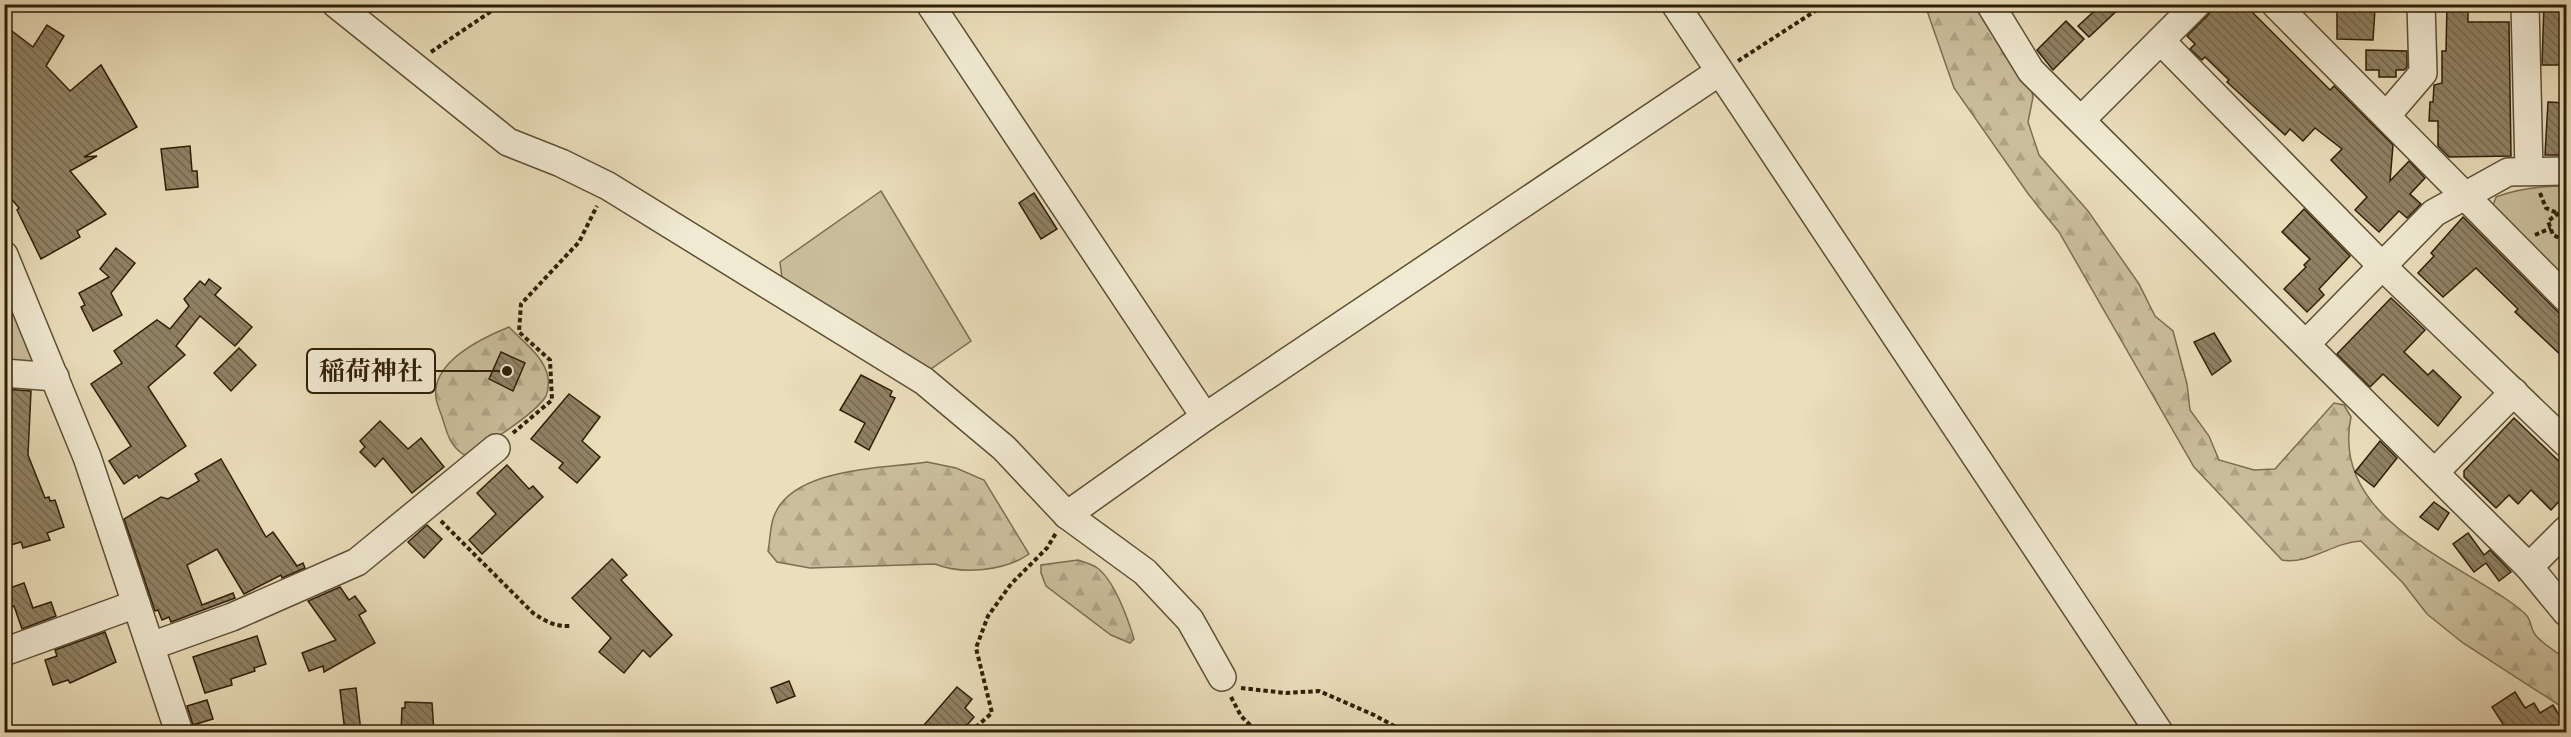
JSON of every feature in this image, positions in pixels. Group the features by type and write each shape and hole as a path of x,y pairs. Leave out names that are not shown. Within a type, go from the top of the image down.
{"street":[{"path":"336,4 508,142 561,163 608,186 924,381 1004,448 1067,515 1145,572 1190,620 1222,677"},
{"path":"930,4 1205,417"},
{"path":"1675,4 2159,732"},
{"path":"1990,4 2031,71 2082,119 2529,567 2566,612"},
{"path":"2082,119 2197,4"},
{"path":"2275,4 2566,298"},
{"path":"2387,115 2423,73 2421,4"},
{"path":"2525,4 2534,179"},
{"path":"2161,41 2381,265 2514,392 2564,436"},
{"path":"1067,515 1205,417 1719,72"},
{"path":"2306,344 2434,213 2508,172 2534,179 2566,171"},
{"path":"4,255 87,457 179,732"},
{"path":"4,373 55,377"},
{"path":"2434,472 2514,392"},
{"path":"151,646 232,617 357,562 424,509 496,447"},
{"path":"2529,567 2566,530"},
{"path":"4,652 136,604"}],"path":[{"path":"413,64 502,4"},
{"path":"1719,72 1826,4"},
{"path":"2534,179 2546,208 2566,217"},
{"path":"496,447 552,400 550,360 519,332 521,304 579,242 608,186"},
{"path":"2559,213 2548,221 2553,235 2565,241 2566,253"},
{"path":"424,509 451,528 533,613 546,622 561,627 570,626"},
{"path":"970,732 992,713 976,648 988,616 1011,584 1047,548 1067,515"},
{"path":"1222,677 1241,716 1257,732"},
{"path":"1222,677 1241,688 1286,693 1319,691 1374,715 1405,732"}],"green space":[{"path":"1925,5 1979,5 2005,56 2030,81 2033,97 2028,122 2039,155 2088,211 2139,284 2155,316 2173,331 2187,384 2190,410 2209,436 2219,460 2254,470 2275,469 2334,403 2344,405 2351,417 2349,450 2358,479 2374,505 2423,547 2506,599 2525,614 2537,637 2566,659 2566,707 2559,705 2463,643 2427,614 2403,583 2361,541 2341,545 2302,559 2282,560 2194,467 2059,232 2029,195 1954,88"},
{"path":"2566,186 2566,282 2491,211 2496,197 2513,191"},
{"path":"881,191 971,341 925,373 782,278 780,262"},
{"path":"19,311 43,368 5,370 5,321"},
{"path":"509,327 543,363 548,380 547,394 532,412 508,430 464,455 456,448 448,435 436,398 437,385 442,373 461,353"},
{"path":"927,462 956,468 984,480 1029,554 996,568 970,570 935,564 810,568 777,562 768,551 773,519 782,502 798,489 817,480 863,469"},
{"path":"1078,560 1096,567 1109,580 1120,600 1134,639 1130,643 1111,635 1046,586 1041,573 1041,565"}],"building":[{"path":"2102,4 2124,4 2089,37 2078,26"},
{"path":"2214,4 2244,4 2330,90 2334,86 2393,145 2390,181 2409,161 2425,178 2410,194 2421,204 2407,218 2399,211 2379,232 2355,210 2367,197 2331,160 2342,149 2315,128 2303,141 2290,129 2285,135 2227,82 2229,80 2205,57 2202,60 2190,49 2195,44 2187,36 2208,15"},
{"path":"2447,4 2468,4 2468,22 2509,22 2511,156 2449,157 2438,146 2438,121 2429,121 2430,102 2433,102 2434,85 2442,83 2442,51 2446,51"},
{"path":"2544,4 2566,4 2563,65 2542,65"},
{"path":"2337,8 2375,9 2373,40 2337,39"},
{"path":"2066,21 2084,39 2053,70 2037,50"},
{"path":"4,25 33,47 47,25 64,36 46,66 70,91 101,65 137,127 84,157 97,156 70,171 106,214 77,231 80,237 41,259 17,210 19,208 4,190"},
{"path":"2366,50 2407,51 2407,67 2404,70 2396,70 2396,77 2379,77 2379,70 2366,70"},
{"path":"2548,102 2566,103 2566,155 2545,155"},
{"path":"190,146 192,171 197,171 198,187 166,190 161,149"},
{"path":"1034,193 1057,229 1041,239 1019,203"},
{"path":"2304,209 2350,256 2319,289 2324,295 2307,312 2284,289 2306,267 2304,265 2310,259 2282,232"},
{"path":"2463,217 2566,320 2566,360 2515,312 2518,309 2476,268 2443,297 2418,273 2434,256 2431,253"},
{"path":"116,248 135,263 111,293 122,315 93,331 81,307 85,305 79,293 109,277 100,269"},
{"path":"209,279 221,288 215,295 252,327 235,346 200,316 176,346 185,355 148,387 186,446 139,478 137,475 124,484 109,461 131,446 91,384 122,363 114,351 157,320 170,329 189,306 184,299 200,281 205,285"},
{"path":"2391,298 2425,330 2404,352 2428,375 2433,370 2461,397 2438,426 2383,374 2370,387 2337,354"},
{"path":"2214,333 2231,361 2212,375 2194,342"},
{"path":"239,348 256,365 231,391 214,373"},
{"path":"501,352 525,363 513,391 489,379"},
{"path":"861,375 892,391 890,396 895,398 869,450 855,442 865,423 840,410"},
{"path":"4,389 31,391 28,455 45,498 49,497 50,501 55,500 64,527 47,533 50,540 23,548 21,542 4,547"},
{"path":"569,394 600,417 582,441 600,457 577,483 559,468 563,463 531,439"},
{"path":"2514,418 2566,468 2566,494 2551,510 2531,490 2518,504 2509,495 2496,508 2464,477 2464,471"},
{"path":"380,421 408,449 421,438 444,467 412,493 383,458 375,467 360,452 365,447 360,441"},
{"path":"2380,441 2397,458 2374,487 2355,472"},
{"path":"221,459 266,537 273,532 297,566 303,563 305,568 282,578 281,575 244,594 217,549 187,565 202,605 233,593 235,598 171,622 169,617 162,620 158,610 155,611 124,519 161,497 168,499 199,481 195,474"},
{"path":"507,465 529,489 533,486 543,497 482,554 469,540 496,514 477,493"},
{"path":"2434,502 2449,513 2438,530 2420,517"},
{"path":"427,525 442,539 424,558 408,542"},
{"path":"2468,533 2484,555 2490,550 2511,572 2499,581 2486,563 2474,572 2453,544"},
{"path":"612,559 627,575 621,580 672,635 650,657 643,650 624,673 599,652 611,638 572,598"},
{"path":"24,583 33,608 51,602 56,616 22,629 14,606 4,610 4,590"},
{"path":"340,587 349,600 355,596 366,611 359,615 375,643 324,672 323,666 309,671 302,653 336,640 308,601"},
{"path":"105,632 116,662 70,683 68,680 53,685 45,660 57,656 55,650"},
{"path":"257,636 266,664 254,668 255,671 231,679 232,685 205,693 193,657"},
{"path":"789,681 795,696 777,703 771,688"},
{"path":"957,687 972,699 965,708 974,717 961,732 918,732"},
{"path":"356,688 361,732 345,732 340,690"},
{"path":"2515,692 2525,708 2534,703 2540,713 2553,705 2565,725 2554,732 2508,732 2492,707"},
{"path":"207,700 213,719 193,725 187,706"},
{"path":"405,702 432,703 434,732 401,732 402,708 405,708"}],"place":[{"name":"稲荷神社","path":"507,371"}]}
